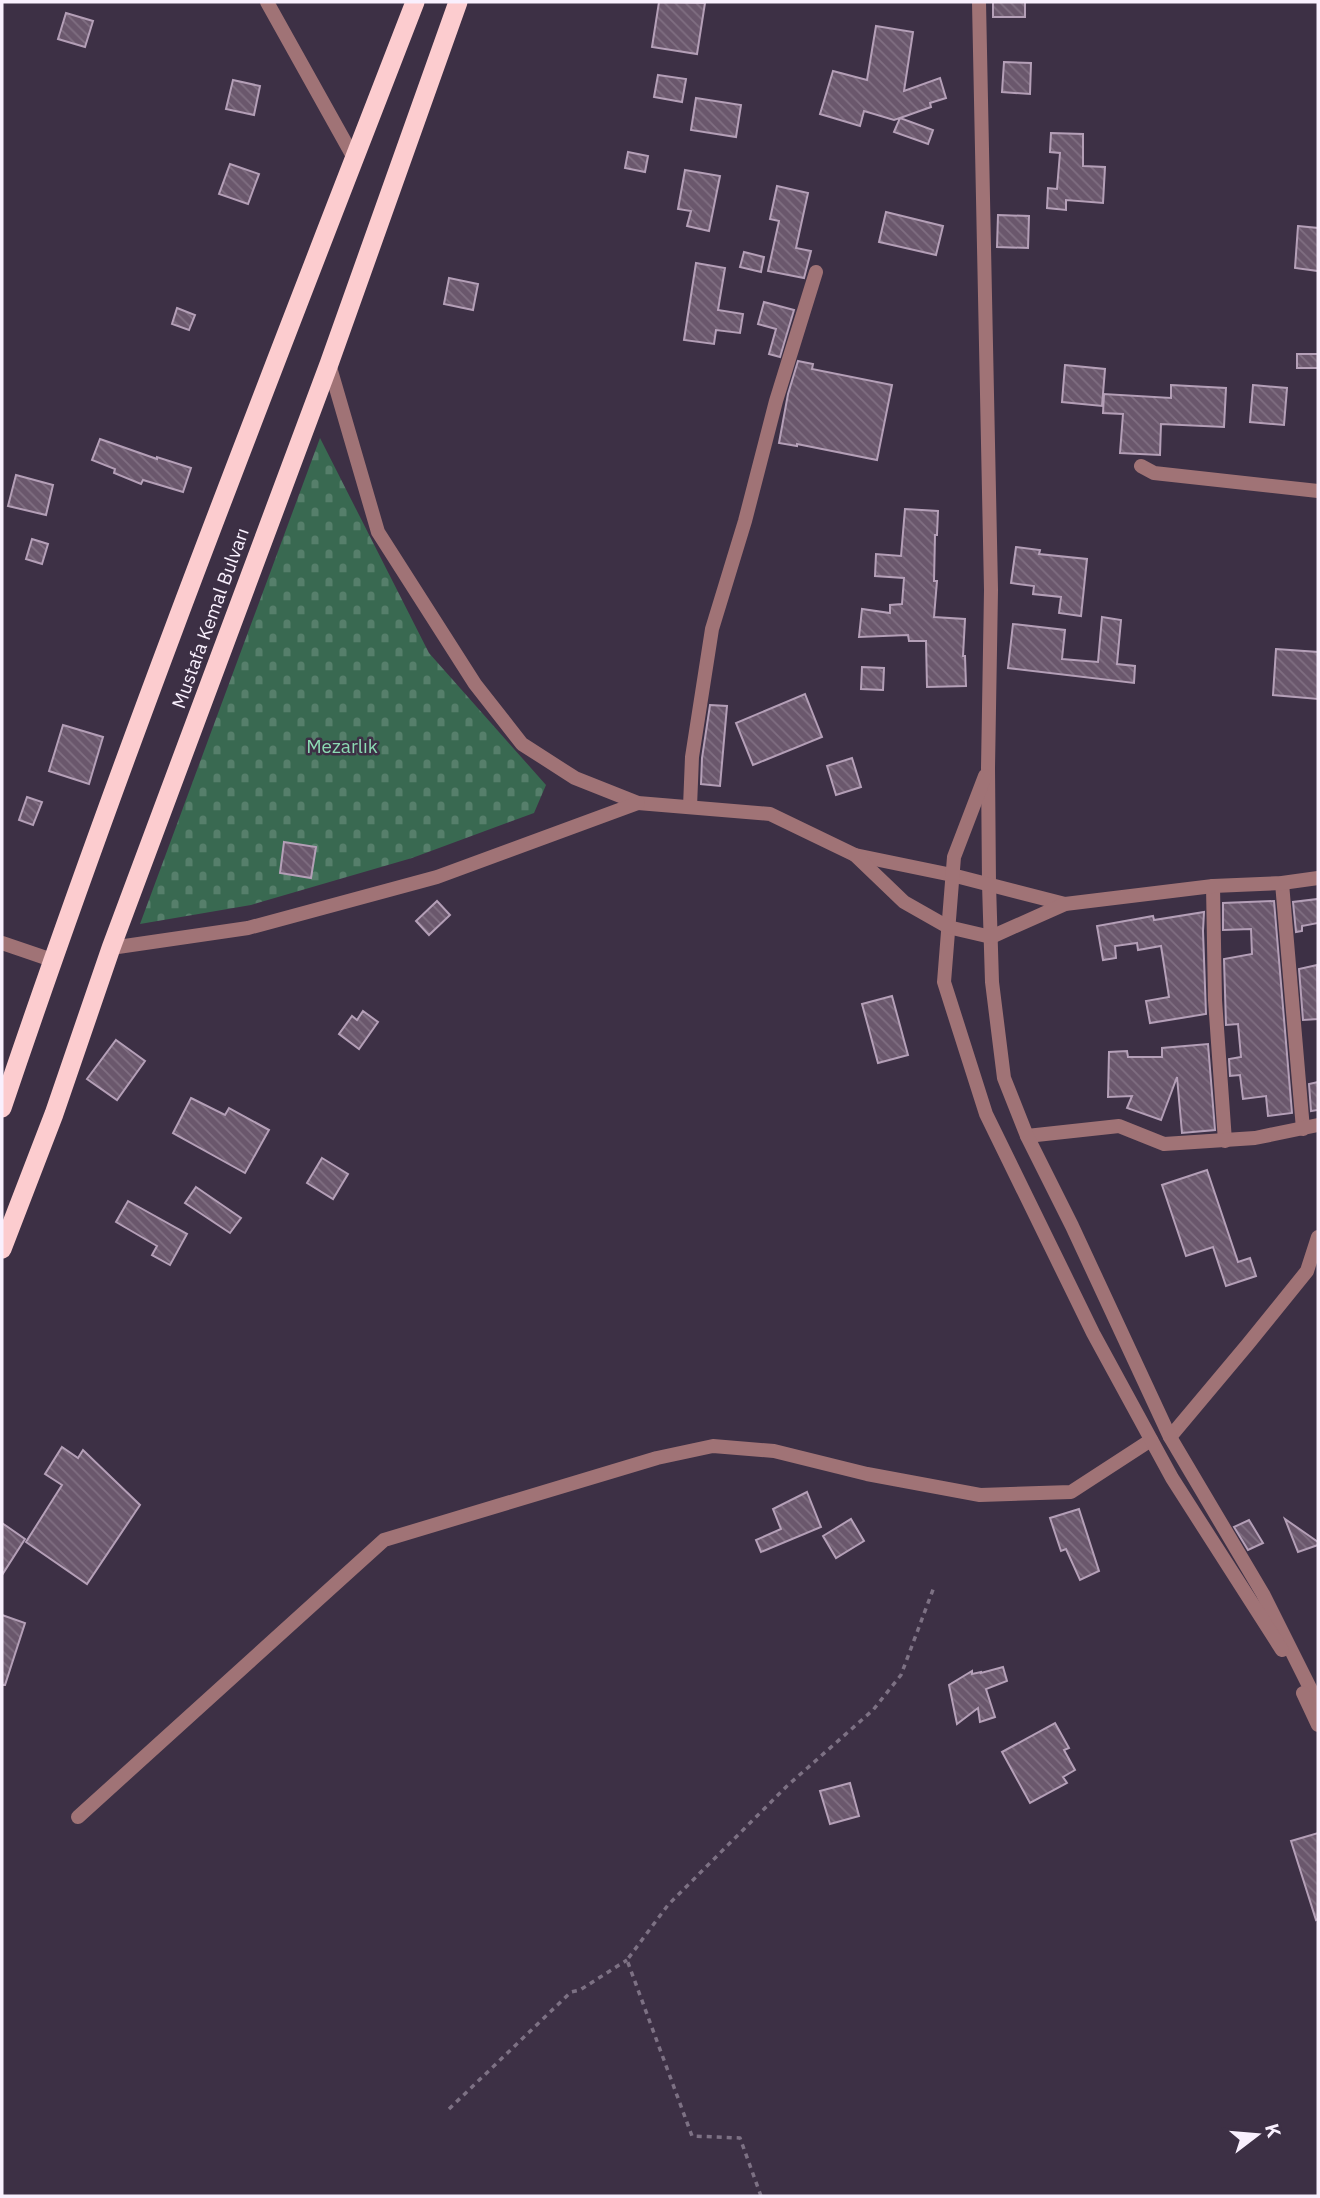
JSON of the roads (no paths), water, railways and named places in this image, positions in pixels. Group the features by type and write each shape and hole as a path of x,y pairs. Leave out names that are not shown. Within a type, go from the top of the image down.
{"highway":[{"name":"Mustafa Kemal Bulvarı","path":"2,1108 52,960 157,671 415,2"},
{"name":"Mustafa Kemal Bulvarı","path":"2,1249 329,364 458,2"}],"street":[{"path":"267,2 354,158"},
{"path":"979,2 991,590 989,884 992,982 1004,1078 1027,1136 1170,1437 1263,1594 1318,1704"},
{"path":"690,807 692,757 712,629 745,521 776,401 816,272"},
{"path":"329,364 378,532 475,684 522,744 575,778 638,803 770,814 855,855 952,875 1065,904"},
{"path":"1141,466 1154,473 1318,491"},
{"path":"988,768 954,857 944,982 986,1114 1093,1333 1172,1479 1280,1647 1318,1725"},
{"path":"111,948 248,928 437,877 638,803"},
{"path":"855,855 904,902 948,927 991,937 1065,904 1213,886 1282,883 1318,878"},
{"path":"1282,883 1303,1129"},
{"path":"1213,886 1215,1000 1225,1141"},
{"path":"2,943 52,960"},
{"path":"1027,1136 1119,1126 1164,1144 1225,1141 1318,1125"},
{"path":"1170,1437 1307,1271 1318,1237"},
{"path":"78,1817 384,1540 657,1458 713,1446 774,1451 867,1474 980,1494 1071,1492 1151,1440"}],"park label":[{"name":"Mezarlık","path":"342,746"}]}
